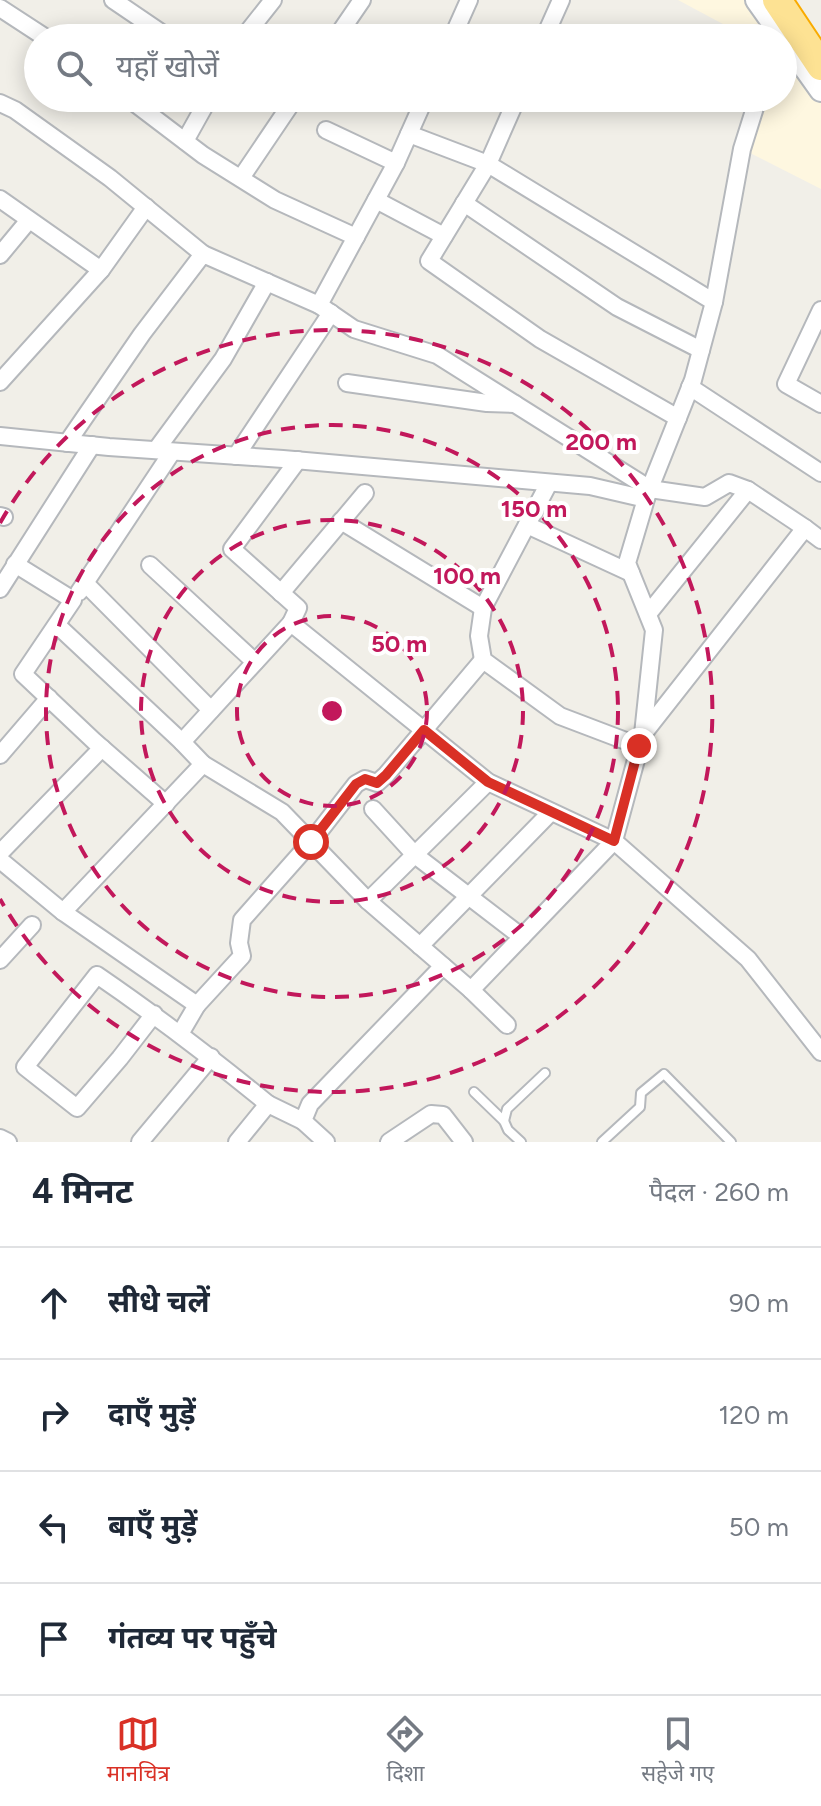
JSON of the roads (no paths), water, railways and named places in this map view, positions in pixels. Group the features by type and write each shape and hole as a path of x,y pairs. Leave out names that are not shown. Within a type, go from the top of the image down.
{"highway":[{"path":"798,0 821,33"},
{"path":"797,42 821,66"}],"street":[{"path":"113,0 148,24"},
{"path":"254,24 273,0"},
{"path":"346,24 362,0"},
{"path":"458,24 469,0"},
{"path":"550,24 561,0"},
{"path":"0,8 25,24"},
{"path":"797,56 821,90"},
{"path":"0,103 27,118 110,178 203,254 325,309 354,329 437,355 516,404 648,494"},
{"path":"147,112 275,200 356,237"},
{"path":"185,141 201,112"},
{"path":"241,178 286,112"},
{"path":"236,456 325,309 356,237 396,163 419,112"},
{"path":"511,112 488,164 429,261 540,339 678,418"},
{"path":"471,990 614,841 641,740 654,630 627,563 648,494 690,387 701,350 714,302 742,149 754,112"},
{"path":"326,130 396,163"},
{"path":"409,134 488,164 714,302"},
{"path":"0,199 101,270"},
{"path":"376,200 444,236"},
{"path":"464,203 617,307 701,350"},
{"path":"0,382 101,270 146,207"},
{"path":"0,255 29,220"},
{"path":"67,443 142,334 203,254"},
{"path":"166,804 23,674 85,583 267,282"},
{"path":"821,310 786,384 821,404"},
{"path":"347,383 487,403 516,404"},
{"path":"690,387 821,473"},
{"path":"0,436 590,486 648,494 705,497 729,483 748,490 821,540"},
{"path":"0,589 92,445"},
{"path":"182,742 291,623 298,608 232,549 298,460"},
{"path":"549,483 483,608 479,636 483,660 560,716 641,740"},
{"path":"648,614 748,490"},
{"path":"281,593 365,493"},
{"path":"341,521 483,608"},
{"path":"527,525 631,573"},
{"path":"641,740 805,528"},
{"path":"15,564 73,600"},
{"path":"150,565 255,662"},
{"path":"85,583 211,710"},
{"path":"291,623 488,782 614,841 748,959 821,1052"},
{"path":"57,625 203,764 282,812 368,901 507,1025"},
{"path":"180,1034 197,1005 242,956 239,943 242,920 311,842 356,784 365,779 377,783 386,775 483,660"},
{"path":"0,755 49,698"},
{"path":"0,853 102,748"},
{"path":"63,912 203,764"},
{"path":"368,901 488,782"},
{"path":"373,809 415,855 522,937"},
{"path":"420,946 551,812"},
{"path":"0,860 63,912 197,1005"},
{"path":"2,956 32,925"},
{"path":"303,1121 310,1104 443,966"},
{"path":"154,1014 77,1108 25,1067 97,975 154,1014 211,1057 268,1104 303,1121 326,1142"},
{"path":"140,1142 211,1057"},
{"path":"237,1142 268,1104"},
{"path":"389,1142 431,1114 443,1115 464,1142"},
{"path":"0,1138 8,1142"}],"lane":[{"path":"504,1121 507,1109 545,1073"},
{"path":"602,1142 640,1107 641,1093 664,1074 731,1142"},
{"path":"474,1092 521,1142"}]}
